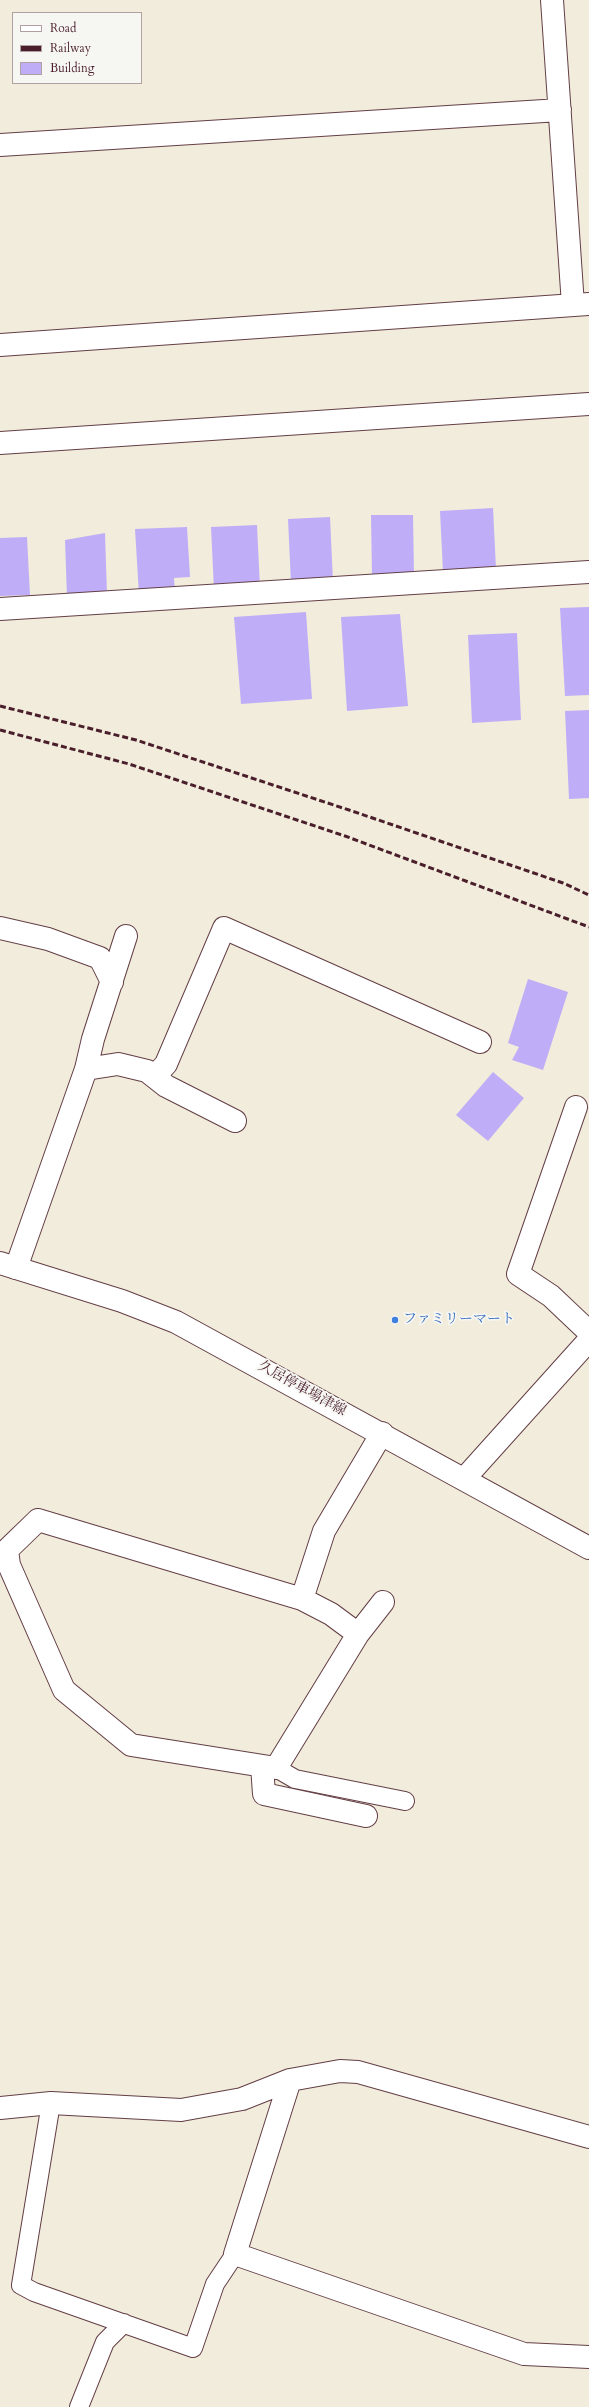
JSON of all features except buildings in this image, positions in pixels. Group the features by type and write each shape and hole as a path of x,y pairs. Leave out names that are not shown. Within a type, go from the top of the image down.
{"street":[{"path":"0,345 581,304 560,110 552,0"},
{"path":"0,145 560,110"},
{"path":"0,443 589,404"},
{"path":"0,609 589,572"},
{"path":"0,928 48,939 100,958 112,982"},
{"path":"155,1076 166,1064 224,928 480,1042"},
{"path":"8,1265 86,1069 93,1039 126,936"},
{"path":"86,1069 118,1064 147,1070 166,1086 236,1121"},
{"path":"576,1106 518,1274 551,1296 589,1332"},
{"name":"久居停車場津線","path":"8,1265 122,1301 176,1322 382,1433 589,1548"},
{"path":"464,1479 589,1340"},
{"path":"302,1599 324,1531 382,1433"},
{"path":"269,1767 131,1745 72,1698 64,1690 9,1565 7,1550 38,1520 302,1599 331,1614 358,1634"},
{"path":"366,1816 264,1794 269,1767 358,1634 383,1602"},
{"path":"0,2108 51,2103 181,2110 242,2099 290,2080 340,2071 358,2072 589,2137"},
{"path":"290,2080 235,2254 524,2354 589,2357"}],"lane":[{"path":"269,1767 295,1779 405,1801"},
{"path":"51,2103 21,2285 34,2292 193,2348 215,2284 235,2254"},
{"path":"79,2407 104,2342 124,2323"}],"railway":[{"path":"0,706 136,740 352,811 563,883 589,895"},
{"path":"0,730 129,764 345,836 589,927"}],"place":[{"name":"ファミリーマート","path":"395,1320"}]}
